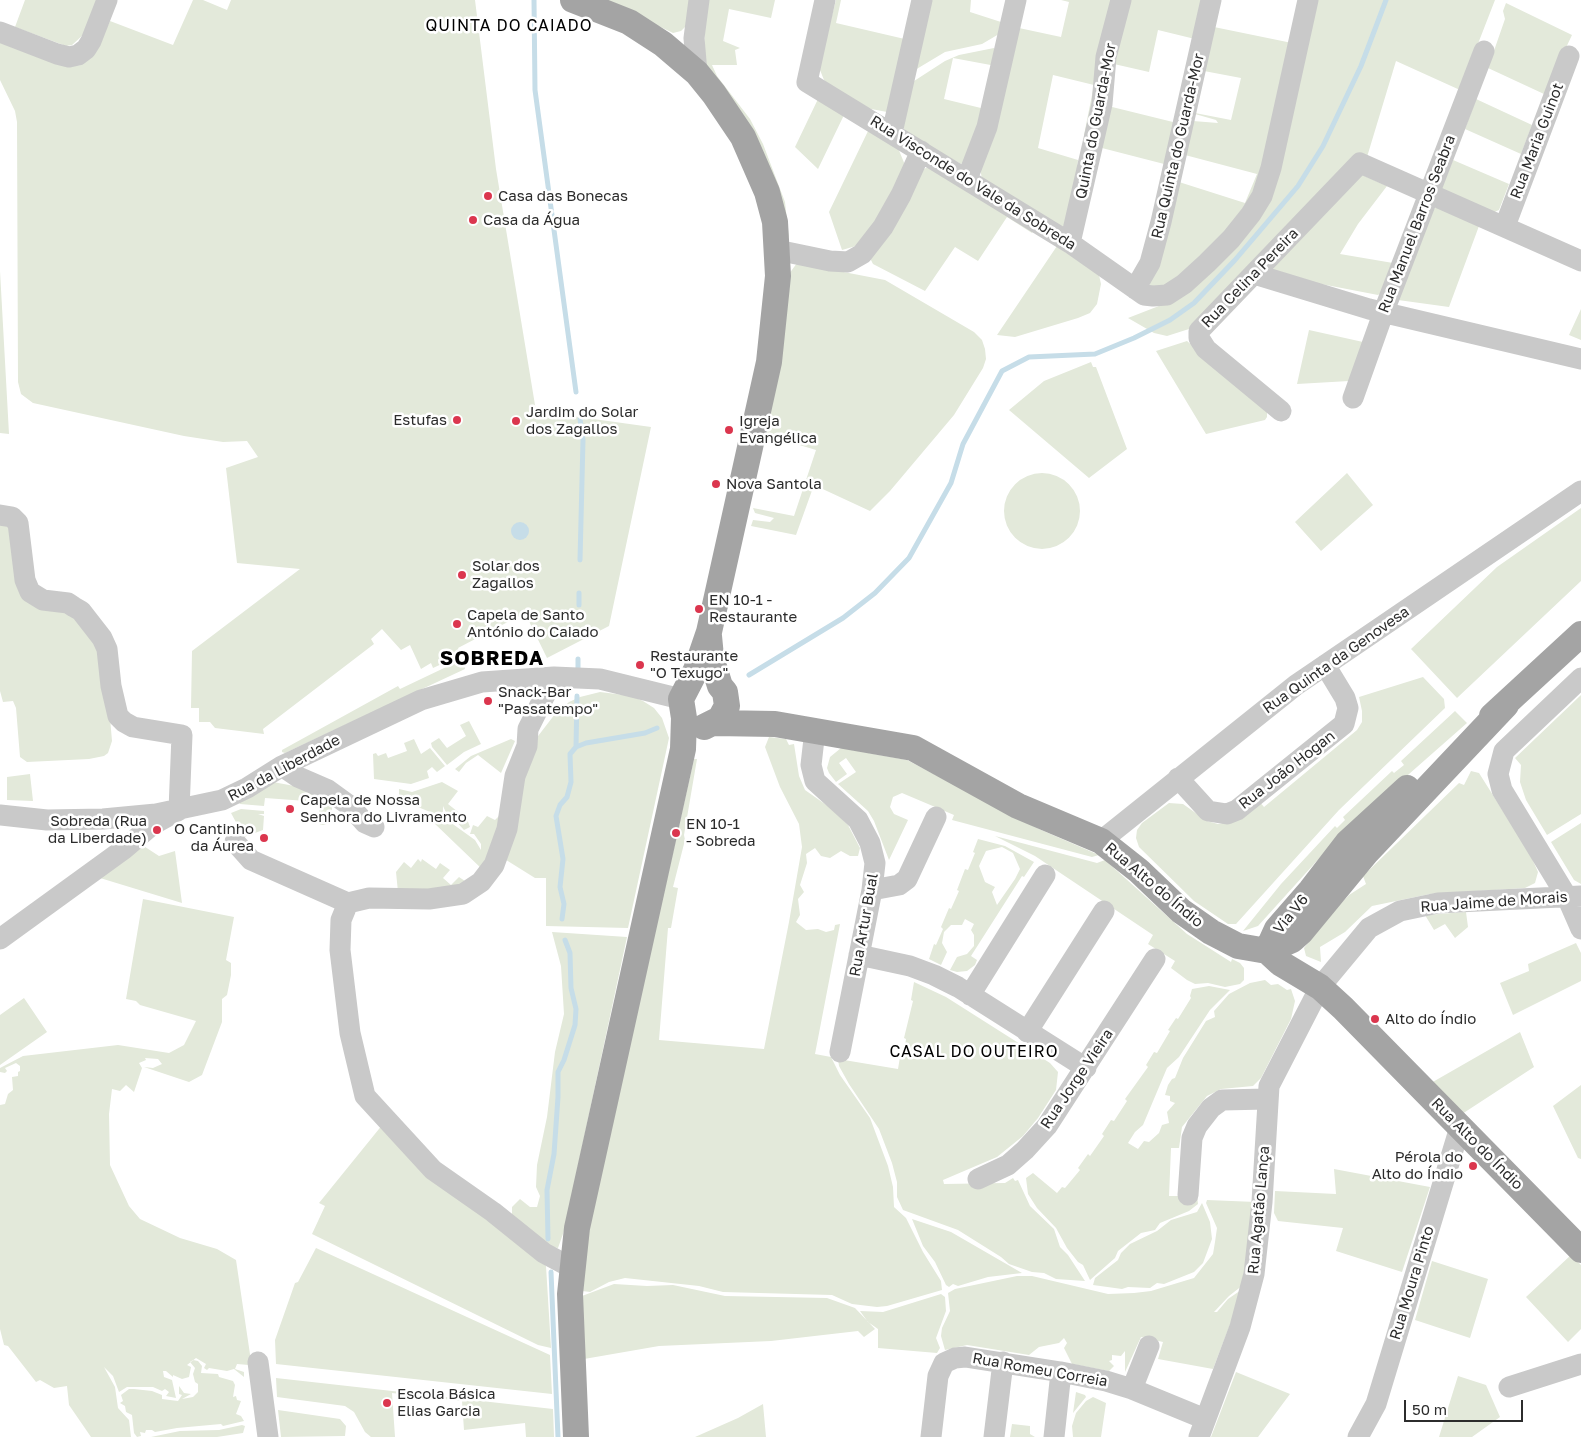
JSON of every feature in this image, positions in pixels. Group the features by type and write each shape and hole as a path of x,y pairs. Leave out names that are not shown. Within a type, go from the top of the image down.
{"main road":[{"path":"573,0 629,22 663,44 697,73 729,114 756,164 767,192 775,222 777,250 776,312 769,362 709,632 696,670 683,697 683,749 588,1175 572,1268 570,1325 576,1437"},
{"path":"683,749 699,730 724,714 727,706 711,657 709,632"},
{"name":"Via V6","path":"1267,951 1277,929 1311,890 1348,842 1375,816 1506,705 1581,634"},
{"path":"711,724 702,725 689,720 683,697 693,682 707,679 722,689"},
{"name":"Rua Alto do Índio","path":"722,689 775,724"},
{"name":"Rua Alto do Índio","path":"711,724 775,724 913,748 1018,806 1101,841 1139,871 1181,911 1211,932 1238,946 1267,951 1280,964 1320,987 1581,1250"}],"street":[{"path":"0,32 68,57 78,55 86,49 107,0"},
{"name":"Rua Visconde do Vale da Sobreda","path":"826,0 806,82 1070,243 1135,289"},
{"path":"892,133 922,0"},
{"path":"967,179 987,127 1016,0"},
{"name":"Quinta do Guarda-Mor","path":"1070,243 1102,104 1106,57 1121,0"},
{"name":"Rua Quinta do Guarda-Mor","path":"1135,289 1150,263 1161,222 1211,0"},
{"path":"1135,289 1144,295 1167,295 1184,284 1231,239 1251,214 1262,196 1271,168 1308,0"},
{"path":"663,44 681,36 689,29 698,8"},
{"path":"697,73 694,38 698,8"},
{"name":"Rua Manuel Barros Seabra","path":"1353,398 1428,193 1484,51"},
{"name":"Rua Maria Guinot","path":"1505,226 1569,56"},
{"path":"777,250 830,261 848,262 862,254 882,227 901,195 921,151"},
{"name":"Rua Celina Pereira","path":"1281,411 1206,348 1199,338 1203,327 1360,163 1428,193"},
{"path":"1428,193 1581,261"},
{"path":"1254,274 1337,300 1581,359"},
{"name":"Rua Quinta da Genovesa","path":"1101,841 1178,778 1325,665 1581,491"},
{"path":"0,515 12,518 18,523 23,570 30,592 43,600 68,603 74,606 81,611 102,638 107,649 110,686 118,716 133,727 182,735 179,810 152,825 124,849 0,938"},
{"name":"Rua João Hogan","path":"1178,778 1208,811 1227,814 1238,810 1344,724 1348,717 1347,703 1325,665"},
{"path":"235,842 252,860 348,903 369,898 448,898 463,894 481,882 494,865 504,839 515,776 527,746 528,729 554,677"},
{"name":"Rua da Liberdade","path":"0,815 47,820 103,819 179,810 228,798 282,766 421,700 456,688 498,680 554,677 600,678 683,697"},
{"path":"1581,678 1504,751 1498,774 1502,790 1574,896 1581,929"},
{"name":"Rua Artur Bual","path":"815,730 811,755 812,773 821,788 851,812 864,830 874,863 872,890 840,1052"},
{"path":"282,766 298,777 328,790 350,806 365,823 374,827"},
{"path":"872,890 899,885 907,879 936,817"},
{"path":"970,995 1045,875"},
{"name":"Rua Jaime de Morais","path":"1320,987 1369,928 1400,911 1438,903 1574,896"},
{"path":"348,903 344,911 340,932 350,1033 365,1096 377,1112 433,1170 493,1212 544,1253 572,1268"},
{"path":"1027,1032 1104,911"},
{"path":"860,955 922,970 970,995 1086,1068"},
{"name":"Rua Jorge Vieira","path":"978,1179 1008,1164 1025,1150 1058,1112 1155,959"},
{"name":"Rua Agatão Lança","path":"1202,1428 1240,1327 1254,1274 1262,1202 1267,1099 1274,1073 1320,987"},
{"path":"1188,1195 1192,1138 1197,1126 1211,1108 1222,1100 1267,1099"},
{"name":"Rua Moura Pinto","path":"1358,1437 1376,1404 1460,1127"},
{"path":"1132,1389 1149,1346"},
{"name":"Rua Romeu Correia","path":"932,1437 938,1376 944,1363 955,1358 964,1357 1061,1372 1132,1389 1202,1428"},
{"path":"258,1362 268,1437"},
{"path":"994,1437 1002,1362"},
{"path":"1509,1387 1581,1364"},
{"path":"1054,1437 1061,1372"}],"green space":[{"path":"25,0 98,0 83,35 72,45 66,46 15,27"},
{"path":"193,0 203,0 227,10 231,0 475,0 496,169 536,411 651,427 609,626 547,658 525,613 458,648 461,655 433,668 431,663 421,669 410,645 401,650 382,629 371,639 374,644 263,729 264,734 215,728 210,722 199,722 199,708 191,708 192,651 300,569 237,563 226,468 258,457 247,441 223,442 184,436 33,403 21,394 18,382 17,122 15,111 0,80 0,40 72,66 81,65 92,57 110,21 173,45"},
{"path":"605,0 693,0 687,25 681,31 673,33"},
{"path":"705,0 775,0 771,18 729,9 723,41 740,48 735,50 737,65 712,65 717,76 750,119 763,144 785,202 789,238 704,64"},
{"path":"836,0 841,0 836,23 909,40 887,112 866,108 831,87 824,80 820,70 821,57"},
{"path":"929,0 971,0 970,12 1001,22 999,34 982,44 945,52 915,70"},
{"path":"1061,0 1117,0 1088,136 1084,135 1094,85 1053,75 1038,148 1078,160 1074,204 1062,229 982,179 980,168 1019,28 1061,37 1069,2"},
{"path":"1127,0 1208,0 1195,39 1158,30 1149,72 1114,64"},
{"path":"1313,0 1495,0 1460,90 1396,61 1367,157 1189,329 1167,336 1154,333 1128,318 1164,304 1250,228"},
{"path":"1506,3 1572,35 1544,94 1488,68 1505,19 1503,11"},
{"path":"1214,27 1292,43 1264,170 1248,209 1168,288 1151,289 1149,283 1193,121 1218,123 1216,120 1195,113 1231,120 1241,78 1204,71","holes":["1185,155 1257,174 1245,203 1179,182"]},
{"path":"994,48 996,66 953,58 944,99 985,109 966,162 961,164 907,134 903,127 911,83 945,61 959,55"},
{"path":"818,99 844,115 818,169 795,147"},
{"path":"1476,99 1532,125 1521,154 1465,129"},
{"path":"1104,105 1177,123 1168,165 1098,147"},
{"path":"869,129 898,148 905,165 894,197 856,246 842,250 829,212"},
{"path":"1453,160 1509,184 1499,210 1492,213 1441,190"},
{"path":"930,166 1035,228 1032,233 1007,217 978,261 955,247 925,291 873,264 870,258 924,169"},
{"path":"1358,173 1387,186 1358,224 1340,254 1393,263 1381,293 1378,295 1321,284 1271,271"},
{"path":"1438,207 1479,226 1449,307 1398,300 1433,209"},
{"path":"1059,243 1099,275 1101,284 1097,304 1090,313 1078,318 1015,337 997,335"},
{"path":"797,263 885,280 974,332 982,340 986,359 983,368 954,415 890,491 870,511 814,485 796,535 751,526 753,520 770,522 774,518 755,513 753,508 794,516 816,450 763,434 789,274"},
{"path":"0,271 9,434 0,433"},
{"path":"1581,309 1581,340 1569,335"},
{"path":"1309,330 1363,342 1349,381 1297,384"},
{"path":"1187,341 1267,412 1265,420 1206,434 1156,351"},
{"path":"1091,362 1093,367 1096,367 1127,449 1089,478 1009,410 1044,381"},
{"path":"1042,473 1057,476 1069,484 1077,496 1080,511 1077,526 1069,538 1057,546 1042,549 1027,546 1015,538 1007,526 1004,511 1007,496 1015,484 1027,476"},
{"path":"1347,473 1373,505 1321,551 1295,522"},
{"path":"1581,508 1581,581 1457,698 1411,649 1497,567"},
{"path":"0,523 15,525 20,590 74,613 86,624 106,671 112,741 108,753 104,756 89,759 27,762 20,757 16,708 13,701 3,702 0,691"},
{"path":"463,659 465,669 285,753 282,752 282,750 398,686 400,689"},
{"path":"1423,677 1444,699 1445,708 1339,810 1236,924 1228,924 1194,901 1139,847 1136,838 1137,830 1142,823 1169,803 1183,804 1207,821 1218,824 1229,822 1259,801 1264,807 1357,730 1362,722 1359,697"},
{"path":"600,692 632,696 654,708 662,718 669,738 628,928 546,926 546,878 535,878 503,858 535,740 555,714 569,702"},
{"path":"1581,695 1581,814 1547,835 1526,800 1520,782 1521,765 1515,758"},
{"path":"1455,711 1467,723 1342,833 1258,926 1243,931 1281,884 1335,826 1337,828 1345,820 1343,817 1392,771 1394,773 1404,765 1401,761"},
{"path":"469,721 481,744 464,752 447,765 432,747 431,743 439,738 447,748 466,736 460,725"},
{"path":"769,737 786,739 789,745 794,744 799,776 805,790 832,809 848,825 860,848 858,856 850,856 841,851 830,858 821,856 815,848 806,854 807,863 800,885 804,892 798,899 800,915 796,922 806,930 818,929 826,932 834,930 835,925 840,924 815,1054 831,1057 840,1075 870,1118 888,1166 893,1187 894,1207 906,1218 923,1252 941,1281 942,1290 887,1306 877,1307 852,1304 832,1295 723,1292 699,1286 625,1278 609,1282 590,1292 582,1291 588,1229 694,759 697,759 684,835 685,840 673,887 678,888 671,928 668,928 659,1040 764,1049 802,847 799,824 780,787 765,747"},
{"path":"414,739 421,754 430,748 445,766 437,772 432,767 427,771 429,778 411,784 374,779 373,754 376,753 378,756 386,753 388,758 407,751 404,743"},
{"path":"511,739 515,741 501,773 478,755 466,763 459,772 455,769 471,756"},
{"path":"841,748 907,760 1039,829 1099,855 1092,857 952,820 954,815 902,793 893,797 890,807 894,814 908,820 889,860 874,821 868,811 838,784 856,772 846,758 839,763 847,774 836,782 829,773 827,768 830,757"},
{"path":"1471,771 1479,773 1530,854 1538,872 1535,883 1525,888 1430,894 1372,906 1345,932 1320,947 1321,962 1306,956 1304,948 1330,915 1349,895 1366,884 1363,876 1459,783 1464,785"},
{"path":"30,774 33,801 7,800 7,777"},
{"path":"273,782 321,791 332,804 332,817 325,825 320,825 323,813 319,812 320,802 265,798 264,806 240,804 238,801"},
{"path":"442,782 458,791 448,804 467,819 470,827 464,830 452,817 448,817 443,806 443,817 475,840 481,850 481,844 474,834 470,834 473,825 478,827 487,816 495,820 499,816 503,824 484,871 433,822 435,814 413,805 399,807 399,789 412,792"},
{"path":"241,809 264,811 264,814 258,814 264,816 263,830 244,837 231,813"},
{"path":"1581,823 1581,884 1574,880 1551,842"},
{"path":"995,836 1097,863 1105,860 1187,934 1231,962 1232,959 1240,963 1244,968 1244,980 1240,984 1225,987 1208,983 1195,984 1187,980 1171,968 1175,961 1148,944 1153,935 1035,856"},
{"path":"978,839 1005,846 1034,862 1024,877 1022,876 971,956 977,960 975,965 967,971 957,972 950,970 957,957 967,954 974,946 974,935 971,930 974,924 965,919 962,925 951,925 944,932 942,943 947,952 941,965 929,959 934,944 936,945 943,929 941,927 949,908 951,909 959,891 957,890 965,869 968,870 975,853 973,852","holes":["1002,847 1013,853 1020,869 997,905 992,892 995,887 985,882 979,866 986,851"]},
{"path":"139,843 159,856 175,851 182,903 100,878"},
{"path":"418,859 421,862 422,859 436,869 440,863 450,870 443,878 451,885 459,877 468,883 457,888 398,892 396,872 404,862 411,868"},
{"path":"143,899 234,917 226,960 231,963 231,975 227,995 222,999 222,1022 202,1075 189,1082 144,1067 153,1068 162,1064 158,1059 145,1058 146,1060 139,1063 142,1068 134,1092 126,1085 120,1091 112,1089 109,1114 110,1165 129,1206 140,1219 180,1238 217,1249 236,1260 251,1361 249,1365 237,1364 235,1369 244,1372 244,1377 234,1369 227,1371 209,1368 207,1370 204,1368 206,1364 196,1358 187,1365 191,1367 189,1377 182,1379 173,1375 173,1377 166,1371 163,1371 164,1377 172,1380 176,1398 166,1396 169,1392 165,1389 162,1391 153,1387 127,1387 119,1392 113,1376 104,1367 115,1387 118,1408 129,1420 131,1437 91,1437 69,1405 67,1386 54,1388 40,1380 36,1382 8,1346 4,1345 0,1329 0,1105 5,1104 8,1094 13,1090 12,1077 18,1076 20,1066 16,1063 5,1068 7,1071 5,1073 0,1072 0,1068 23,1056 118,1045 169,1053 184,1045 196,1021 140,1005 136,1001 126,999"},
{"path":"1466,912 1468,927 1455,938 1445,924 1434,930 1425,915"},
{"path":"552,932 627,937 564,1231 558,1248 546,1246 512,1219 512,1207 520,1199 530,1207 537,1207 540,1196 536,1187 537,1165 547,1117 555,1052 564,1014 561,966"},
{"path":"1576,943 1581,953 1581,981 1513,1015 1500,983 1529,971 1528,964"},
{"path":"1265,980 1271,985 1278,984 1287,990 1291,989 1295,1001 1291,1019 1261,1078 1253,1086 1221,1089 1207,1096 1182,1127 1179,1148 1171,1148 1169,1196 1197,1196 1198,1204 1189,1211 1160,1223 1155,1230 1141,1233 1118,1251 1115,1258 1090,1280 1083,1265 1078,1262 1067,1248 1056,1228 1037,1208 1028,1194 1026,1178 1033,1173 1057,1193 1062,1187 1065,1188 1080,1170 1078,1168 1088,1154 1090,1156 1104,1136 1102,1134 1111,1120 1114,1121 1127,1101 1125,1099 1148,1067 1146,1065 1154,1052 1157,1053 1170,1031 1168,1030 1176,1018 1178,1019 1191,998 1192,989 1209,986 1230,990 1210,1010 1179,1057 1167,1068 1143,1125 1135,1132 1128,1143 1138,1149 1144,1141 1149,1142 1159,1133 1162,1125 1169,1123 1167,1112 1175,1103 1170,1101 1170,1096 1165,1095 1168,1085 1175,1078 1183,1058 1206,1021 1215,1017 1214,1011 1229,994 1250,983"},
{"path":"914,982 946,997 1050,1063 1058,1072 1056,1090 1038,1118 1023,1136 997,1157 943,1180 944,1184 1005,1183 1013,1178 1015,1181 1018,1180 1030,1206 1054,1229 1060,1247 1068,1255 1085,1281 1056,1279 1044,1273 1032,1272 1009,1264 958,1230 903,1210 897,1197 897,1182 892,1163 879,1129 849,1084 839,1066 838,1059 898,1069 900,1057 903,1058 904,1053 906,1039 904,1038 913,1001 911,1000"},
{"path":"24,998 47,1032 0,1065 0,1015"},
{"path":"1520,1032 1534,1067 1462,1114 1431,1083"},
{"path":"1581,1085 1581,1159 1578,1158 1553,1106"},
{"path":"383,1124 546,1266 551,1348 538,1345 312,1234 325,1206 319,1203"},
{"path":"1334,1169 1430,1187 1402,1272 1336,1251 1343,1228 1278,1221 1274,1213 1275,1191 1336,1194"},
{"path":"1207,1200 1256,1202 1243,1285 1214,1312 1217,1312 1228,1299 1244,1288 1213,1369 1158,1359 1163,1342 1141,1337 1125,1372 1125,1351 1121,1356 1112,1355 1112,1360 1109,1361 1114,1366 1109,1371 1072,1364 1064,1348 1067,1343 1064,1338 1059,1343 1039,1347 1029,1355 967,1345 945,1350 941,1336 942,1328 950,1311 948,1293 955,1289 1017,1276 1032,1276 1108,1294 1134,1293 1151,1291 1194,1278 1213,1254 1215,1242 1217,1228 1206,1203"},
{"path":"1202,1203 1210,1222 1212,1239 1203,1263 1194,1272 1164,1284 1157,1283 1150,1288 1128,1287 1122,1289 1093,1285 1095,1278 1118,1260 1121,1253 1130,1244 1157,1231 1171,1220 1197,1212"},
{"path":"912,1219 951,1232 1022,1273 988,1277 958,1286 953,1284 949,1287 946,1285 935,1262 923,1246"},
{"path":"316,1248 550,1355 552,1394 276,1364 275,1340 295,1283 298,1282"},
{"path":"1571,1255 1581,1265 1581,1329 1568,1342 1526,1297"},
{"path":"1432,1261 1488,1279 1470,1338 1415,1320"},
{"path":"614,1284 673,1285 725,1296 827,1298 855,1308 875,1329 864,1337 858,1331 771,1341 659,1346 584,1359 582,1296"},
{"path":"941,1294 945,1297 946,1311 936,1338 940,1348 937,1353 878,1348 878,1329 868,1322 860,1311 883,1312"},
{"path":"193,1360 198,1361 202,1366 201,1373 218,1374 219,1377 233,1381 235,1385 233,1397 236,1396 237,1400 241,1401 236,1414 241,1416 244,1421 223,1426 221,1424 155,1432 146,1430 145,1433 140,1432 141,1436 137,1437 134,1433 132,1415 126,1412 125,1406 120,1403 123,1401 121,1395 129,1389 134,1389 152,1391 162,1395 162,1399 178,1401 182,1395 179,1394 179,1386 184,1393 191,1394 182,1399 193,1397 198,1392 198,1384 195,1382 193,1374 195,1368 190,1362"},
{"path":"1236,1372 1290,1394 1258,1437 1211,1437"},
{"path":"1458,1376 1486,1385 1500,1417 1472,1437 1439,1437"},
{"path":"276,1378 553,1409 554,1437 526,1437 525,1423 464,1430 462,1401 392,1393 395,1437 371,1437 365,1432 354,1412 345,1406 277,1397"},
{"path":"1076,1392 1086,1397 1073,1413"},
{"path":"1093,1397 1106,1403 1101,1437 1073,1437 1072,1426 1076,1413 1086,1401"},
{"path":"763,1404 766,1437 695,1437 738,1418"},
{"path":"278,1410 340,1419 346,1426 345,1436 281,1437"},
{"path":"1012,1424 1030,1426 1030,1434 1035,1437 1010,1437"},
{"path":"245,1426 243,1433 217,1437 151,1437 180,1431 219,1430"}],"water":[{"path":"520,522 526,525 529,531 526,537 520,540 514,537 511,531 514,525"}],"waterway":[{"path":"534,0 535,90 576,392"},
{"path":"749,675 843,618 875,593 909,558 951,483 963,444 1002,371 1029,357 1095,354 1134,338 1170,320 1194,303 1235,260 1298,186 1323,146 1361,66 1386,0"},
{"path":"580,419 583,440 580,560"},
{"path":"579,593 579,605"},
{"path":"578,659 578,669"},
{"path":"576,747 577,696"},
{"path":"562,919 564,904 560,887 563,859 556,816 560,805 567,797 571,782 570,754 576,747 586,743 645,733 657,728"},
{"path":"548,1239 547,1190 554,1154 558,1072 564,1060 575,1025 576,1009 571,988 570,953 565,940"},
{"path":"551,1272 558,1437"}],"place":[{"name":"Casa das Bonecas","path":"488,196"},
{"name":"Casa da Água","path":"473,220"},
{"name":"Estufas","path":"457,420"},
{"name":"Jardim do Solar dos Zagallos","path":"516,421"},
{"name":"Igreja Evangélica","path":"729,430"},
{"name":"Nova Santola","path":"716,484"},
{"name":"Solar dos Zagallos","path":"462,575"},
{"name":"EN 10-1 - Restaurante","path":"699,609"},
{"name":"Capela de Santo António do Caiado","path":"457,624"},
{"name":"Restaurante \"O Texugo\"","path":"640,665"},
{"name":"Snack-Bar \"Passatempo\"","path":"488,701"},
{"name":"Capela de Nossa Senhora do Livramento","path":"290,809"},
{"name":"Sobreda (Rua da Liberdade)","path":"157,830"},
{"name":"EN 10-1 - Sobreda","path":"676,833"},
{"name":"O Cantinho da Áurea","path":"264,838"},
{"name":"Alto do Índio","path":"1375,1019"},
{"name":"Pérola do Alto do Índio","path":"1473,1166"},
{"name":"Escola Básica Elias Garcia","path":"387,1403"}],"district":[{"name":"QUINTA DO CAIADO","path":"509,26"},
{"name":"SOBREDA","path":"492,659"},
{"name":"CASAL DO OUTEIRO","path":"974,1052"}]}
